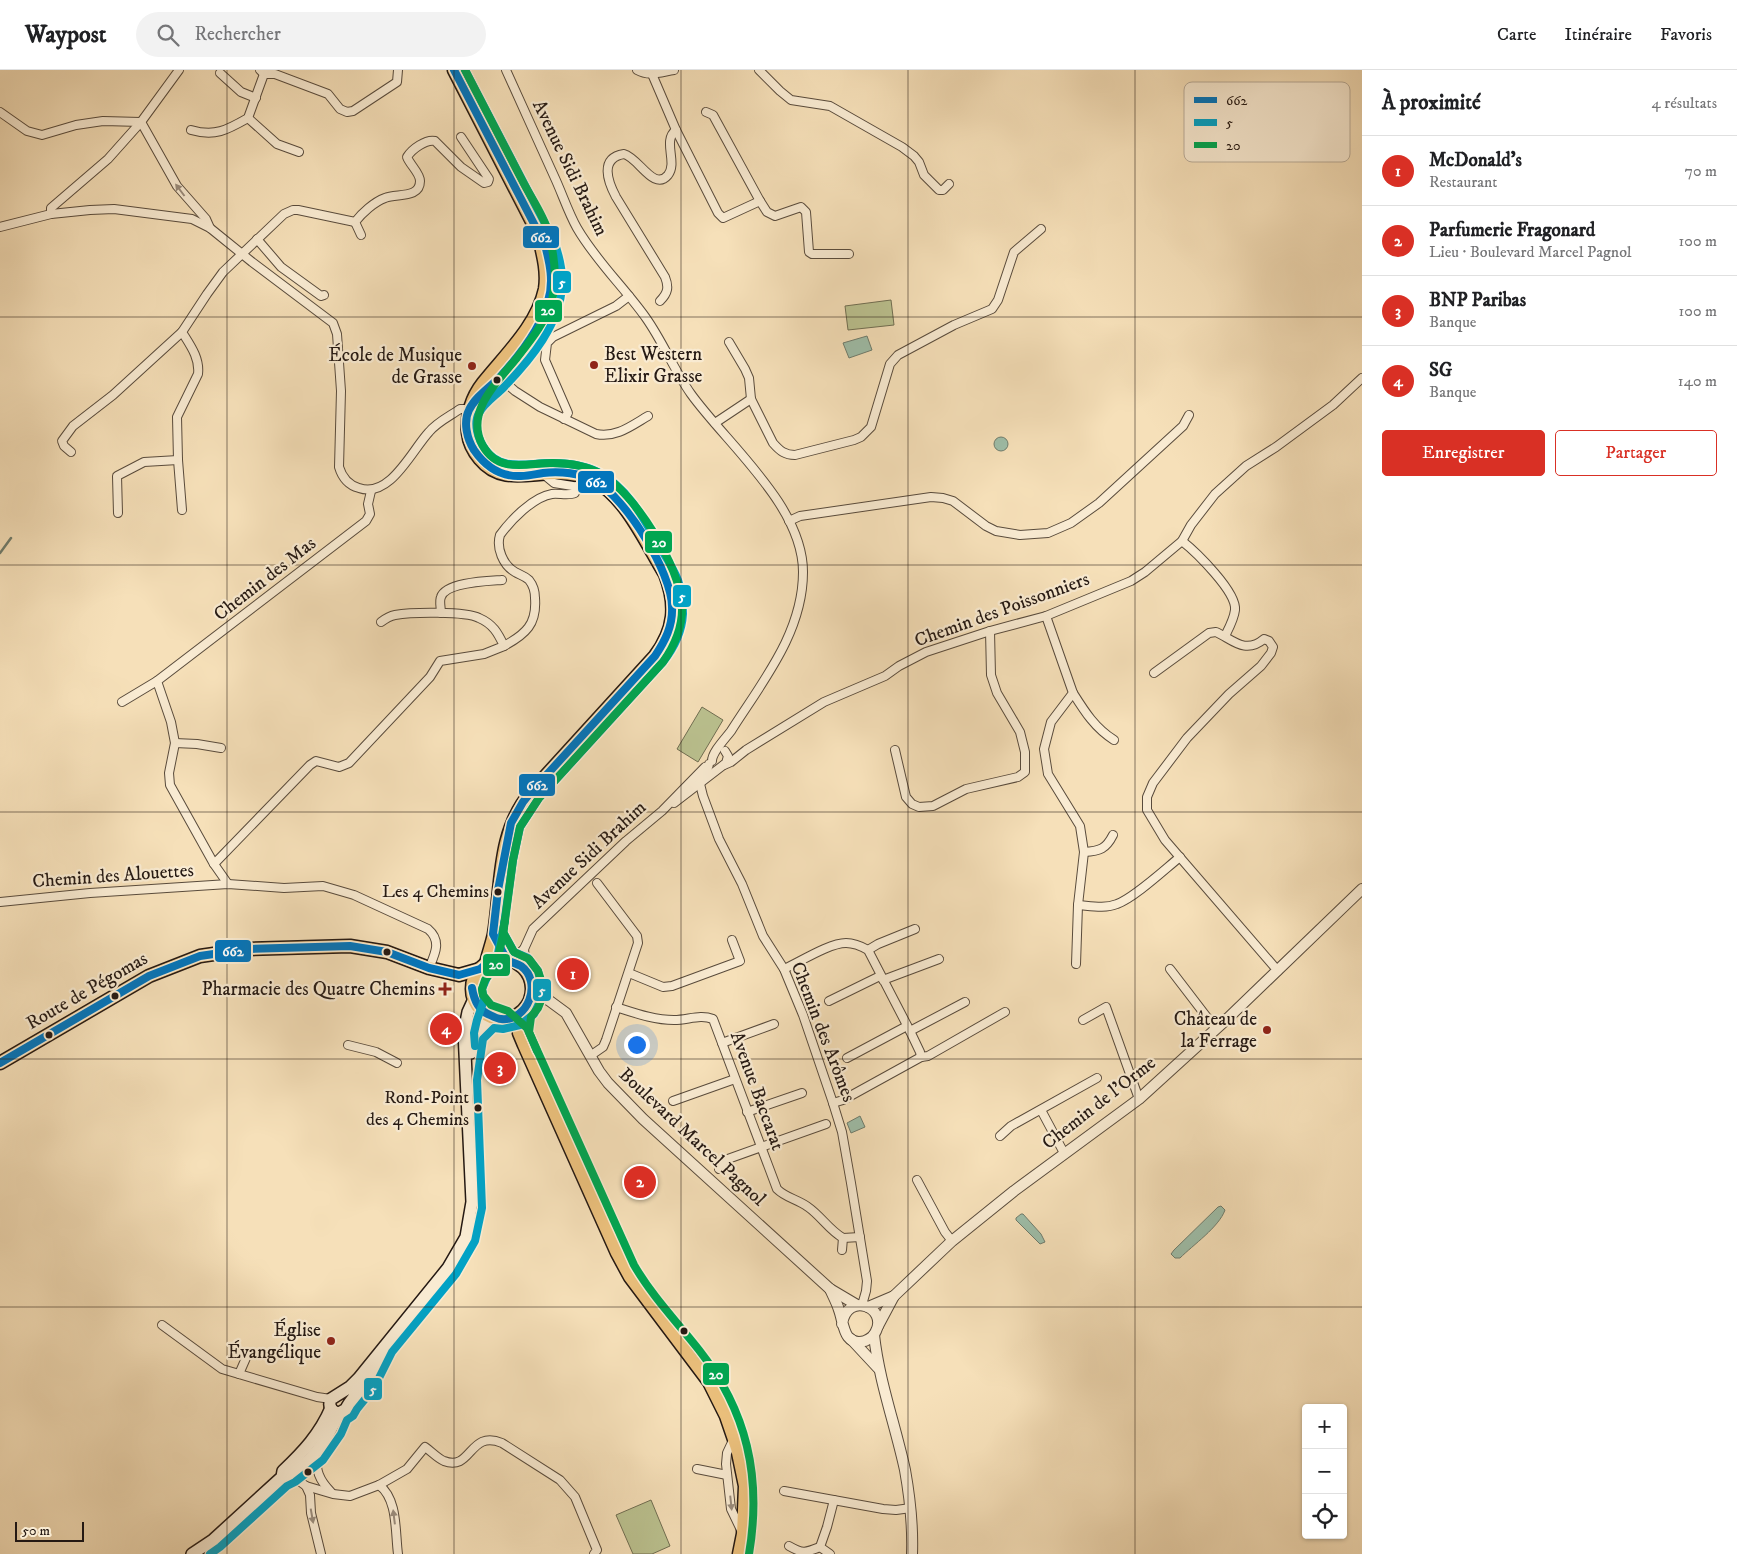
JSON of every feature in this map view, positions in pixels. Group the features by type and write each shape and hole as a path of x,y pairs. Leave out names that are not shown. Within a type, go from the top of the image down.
{"main road":[{"path":"454,70 545,246 552,272 552,289 548,303 533,334 499,377 469,409"},
{"path":"282,1477 283,1472 314,1439 335,1404 448,1268 466,1237 472,1202 464,1032 473,994 474,981 483,967 494,934 503,858 511,823 531,792 655,656 668,638 671,624 674,609 670,586 665,574 624,508 605,488 595,482 570,474 542,473 527,476 501,474 483,463 471,446 468,438 469,409 481,386 524,332 537,310 545,288 544,259 538,233"},
{"path":"499,377 497,372 519,344 524,332"},
{"path":"494,934 509,960 526,970 529,976 532,988 519,1033"},
{"name":"Route de Pégomas","path":"0,1063 149,976 200,956 248,949 350,946 387,952 430,968 460,975"},
{"path":"509,960 496,960 460,975 473,994 478,1007 519,1033 617,1253 642,1294 709,1382 722,1405 734,1438 745,1486 743,1534 739,1554"},
{"path":"467,1079 473,1036 476,1031 496,1018 515,1016 525,1008"},
{"path":"192,1554 213,1540 282,1477 294,1472 315,1454 332,1429 335,1404 344,1396 348,1404 358,1393 366,1382 384,1347"}],"street":[{"path":"51,214 51,208 108,159 141,122 179,70"},
{"path":"190,130 208,133 221,132 248,118 256,98 262,72 275,74 328,94 340,110 347,112 353,111 397,82 398,70"},
{"name":"Avenue Sidi Brahim","path":"506,70 577,228 603,265 646,318 691,394 748,461 789,521 796,535 802,559 803,573 796,618 784,646 727,736 723,752"},
{"path":"637,70 644,74 674,70"},
{"path":"759,70 791,100 830,106 902,147 914,156 919,162 924,175 939,190 943,190 949,184"},
{"path":"220,73 242,92 256,98"},
{"path":"652,74 676,130 718,213 723,218 760,201"},
{"path":"0,112 27,131 42,134 76,125 103,121 141,122"},
{"path":"706,112 712,115 767,212 775,216 801,207 806,212 808,249 812,254 849,254"},
{"path":"248,118 277,144 299,152"},
{"path":"141,122 177,186 206,219 210,228"},
{"path":"660,301 665,296 667,290 665,277 616,197 610,182 608,168 613,158 624,154 635,159 652,178 661,180 665,178 672,165 670,139 676,130"},
{"path":"355,222 359,216 380,200 393,196 408,195 418,188 420,177 407,157 426,141 435,141 461,167 484,183 488,182 489,179 486,172 461,138"},
{"path":"0,227 51,214 114,209 192,219 210,228 333,323 337,334 340,391 339,467 341,474 353,486 371,491 377,489 397,474 431,430 460,409 469,409"},
{"path":"71,452 64,446 62,440 73,426 114,395 182,332 214,283 256,239 284,214 293,210 355,222"},
{"path":"355,222 361,235"},
{"path":"729,342 749,378 751,399 773,444 779,450 789,455 795,455 861,437 871,427 890,364 894,359 942,331 992,309 998,300 1014,252 1041,229"},
{"path":"256,239 281,267 320,296 324,295"},
{"path":"564,419 568,413 545,360 547,344 553,337 616,306 629,296"},
{"path":"182,332 195,354 199,367 198,374 178,417 178,460 182,510"},
{"path":"499,377 540,407 603,436 617,433 648,416"},
{"name":"Chemin des Poissonniers","path":"723,766 824,702 885,676 899,666 926,652 990,631 1046,616 1131,581 1145,572 1182,541 1191,525 1216,494 1246,466 1276,447 1333,405 1362,378"},
{"path":"715,423 751,399"},
{"path":"789,521 800,516 931,497 954,501 986,526 996,531 1020,535 1048,533 1071,523 1099,503 1183,426 1189,415"},
{"path":"118,513 117,476 144,462 178,460"},
{"path":"542,473 554,483 585,488 595,482"},
{"path":"214,864 310,765 316,761 339,767 349,763 430,676 440,661 484,654 504,646 525,632 533,620 536,607 535,592 528,579 508,566 498,542 500,535 534,501 543,496 575,493 577,486"},
{"name":"Chemin des Mas","path":"122,702 157,681 366,521 370,514 368,504 371,491"},
{"path":"1182,541 1193,549 1210,567 1233,601 1235,610 1225,636"},
{"path":"440,613 441,597 445,592 467,583 502,580"},
{"path":"381,622 394,615 462,613 481,618 496,629 504,646"},
{"path":"1046,616 1073,694 1089,718 1102,732 1114,740"},
{"path":"895,750 906,797 912,804 919,807 933,806 966,789 1018,777 1025,772 1025,752 1020,732 997,693 991,675 990,631"},
{"path":"1154,674 1210,633 1216,632 1237,645 1259,644 1264,639 1269,641 1272,647 1271,652 1260,666 1228,694 1187,738 1153,782 1147,797 1148,810 1165,840 1278,971"},
{"path":"157,681 171,722 175,743 169,772 170,785 214,864 228,884 284,888 323,886 354,895 434,933 437,948 430,968"},
{"path":"1073,694 1051,722 1044,749 1048,774 1080,826 1084,852 1078,905 1076,964"},
{"path":"175,743 221,748"},
{"name":"Chemin des Poissonniers","path":"723,752 746,750"},
{"path":"700,784 708,771 712,756 723,752 728,758 723,766 715,765 711,762"},
{"name":"Avenue Sidi Brahim","path":"509,960 524,950 533,929 711,762"},
{"name":"Avenue Sidi Brahim","path":"662,810 723,766"},
{"name":"Chemin des Arômes","path":"700,784 719,839 742,884 763,936 784,969 804,1015 834,1103 842,1132 867,1282 862,1306"},
{"path":"1084,852 1098,851 1109,844 1113,835"},
{"path":"1078,905 1102,907 1118,904 1180,858"},
{"path":"590,1056 603,1047 606,1040 638,943 637,936 596,883"},
{"name":"Chemin des Alouettes","path":"0,902 90,892 228,884"},
{"name":"Chemin de l'Orme","path":"876,1331 894,1296 952,1242 1014,1191 1139,1099 1278,971 1362,889"},
{"path":"868,950 915,929"},
{"path":"628,973 664,987 672,986 740,961 732,940"},
{"path":"784,969 836,944 856,944 868,950 909,1029 921,1057"},
{"path":"524,950 526,970"},
{"path":"829,1001 881,978 938,959"},
{"path":"1170,969 1216,1029"},
{"name":"Boulevard Marcel Pagnol","path":"532,988 566,1013 608,1084 643,1119 830,1289 862,1306"},
{"path":"525,1008 546,999"},
{"path":"847,1058 965,1002"},
{"name":"Avenue Baccarat","path":"616,1007 659,1019 689,1019 703,1015 713,1019 777,1189 784,1196 806,1206 843,1238"},
{"path":"1084,1020 1106,1007 1139,1099"},
{"path":"834,1103 843,1100 921,1057 928,1056 1005,1012"},
{"path":"722,1044 774,1024"},
{"path":"348,1045 376,1052 396,1063"},
{"path":"1000,1136 1011,1126 1097,1078"},
{"path":"673,1101 735,1079"},
{"path":"747,1112 802,1092"},
{"path":"1041,1110 1064,1153"},
{"path":"719,1169 725,1160 826,1124"},
{"path":"917,1180 952,1242"},
{"path":"842,1250 843,1238 860,1237"},
{"name":"Boulevard Marcel Pagnol","path":"830,1289 840,1312 842,1324"},
{"name":"Chemin de l'Orme","path":"862,1306 894,1296"},
{"path":"878,1368 846,1334 842,1324 843,1316 847,1311 862,1306 876,1314 878,1368 905,1470 910,1508 912,1554"},
{"path":"162,1325 222,1368 335,1404"},
{"path":"850,1338 865,1341 876,1331"},
{"path":"239,1374 246,1358"},
{"path":"734,1438 727,1453 727,1475 731,1509 743,1534"},
{"path":"298,1457 292,1466 299,1482 333,1494 350,1496 379,1485 407,1469 425,1447 443,1461 460,1462 482,1440 492,1439 502,1443 560,1480 575,1497 598,1550 594,1554"},
{"path":"315,1454 317,1472 324,1486 333,1494"},
{"path":"697,1468 727,1475"},
{"path":"379,1485 387,1491 391,1500 398,1554"},
{"path":"306,1486 310,1495 311,1513 320,1554"},
{"path":"784,1491 883,1509 910,1508"},
{"path":"820,1547 834,1500"},
{"path":"789,1546 798,1552 806,1552 820,1547"},
{"path":"820,1547 830,1554"}],"shaded area":[{"path":"891,300 894,325 848,330 845,306"},
{"path":"867,336 872,350 849,358 843,343"},
{"path":"998,437 1004,437 1008,444 1004,451 998,451 994,447 994,441"},
{"path":"702,707 723,720 698,762 677,749"},
{"path":"860,1116 865,1127 851,1133 847,1123"},
{"path":"1221,1206 1225,1210 1217,1223 1180,1258 1175,1258 1171,1254 1174,1250"},
{"path":"1021,1214 1041,1234 1045,1242 1040,1244 1016,1220"},
{"path":"651,1500 670,1546 652,1554 633,1554 616,1515"}],"waterway":[{"path":"0,553 11,538"}],"transit line":[{"name":"662","path":"454,70 545,245 551,280 550,294 545,311 535,332 515,360 479,396 469,410 466,420 469,441 488,466 507,475 527,476 550,472 570,473 589,478 607,490 633,519 656,557 670,593 672,607 668,633 655,656 531,792 511,823 498,890 493,934 507,960"},
{"name":"5","path":"210,1554 287,1486 323,1460 341,1434 347,1420 353,1416 374,1388 392,1352 456,1274 475,1241 482,1208 477,1080 483,1039 494,1028 503,1029 520,1025 534,1014 542,997 542,987 538,971 528,958 514,952 503,932 513,860 520,827 539,798 663,662 677,640 681,627 682,597 676,575 640,513 618,486 598,472 581,466 556,463 506,464 491,456 478,436 476,422 479,413 534,353 550,327 560,299 562,279 558,252 554,241 465,70"},
{"name":"20","path":"465,70 543,218 552,248 555,274 552,300 542,324 485,399 477,422 478,434 483,446 490,455 505,464 559,463 578,466 596,471 614,484 628,497 654,532 673,571 682,605 677,635 663,662 539,798 520,827 513,860 503,935 496,966 485,980 482,989 483,995 491,1005 508,1011 527,1028 634,1265 657,1298 699,1350 729,1397 747,1446 752,1472 753,1526 749,1554"},
{"name":"20","path":"505,919 503,932 514,952 529,959 538,971 541,980 542,998 538,1008 531,1017 529,1032 537,1051"},
{"name":"5","path":"475,1046 474,1033 484,1000 482,989 488,975 495,967 505,920"},
{"name":"662","path":"0,1063 149,976 200,956 248,949 350,946 387,952 429,968 459,975 480,969 486,964"},
{"name":"662","path":"472,988 474,997 486,1013 501,1019 511,1018 519,1014 529,1000 531,981 528,973 521,966 507,960"}],"place":[{"name":"Best Western Elixir Grasse","path":"594,365"},
{"name":"École de Musique de Grasse","path":"472,366"},
{"name":"Les 4 Chemins","path":"498,892"},
{"name":"McDonald's","path":"573,974"},
{"name":"Pharmacie des Quatre Chemins","path":"445,989"},
{"name":"SG","path":"446,1029"},
{"name":"Château de la Ferrage","path":"1267,1030"},
{"name":"BNP Paribas","path":"500,1068"},
{"name":"Rond-Point des 4 Chemins","path":"478,1108"},
{"name":"Parfumerie Fragonard","path":"640,1182"},
{"name":"Église Évangélique","path":"331,1341"}]}
